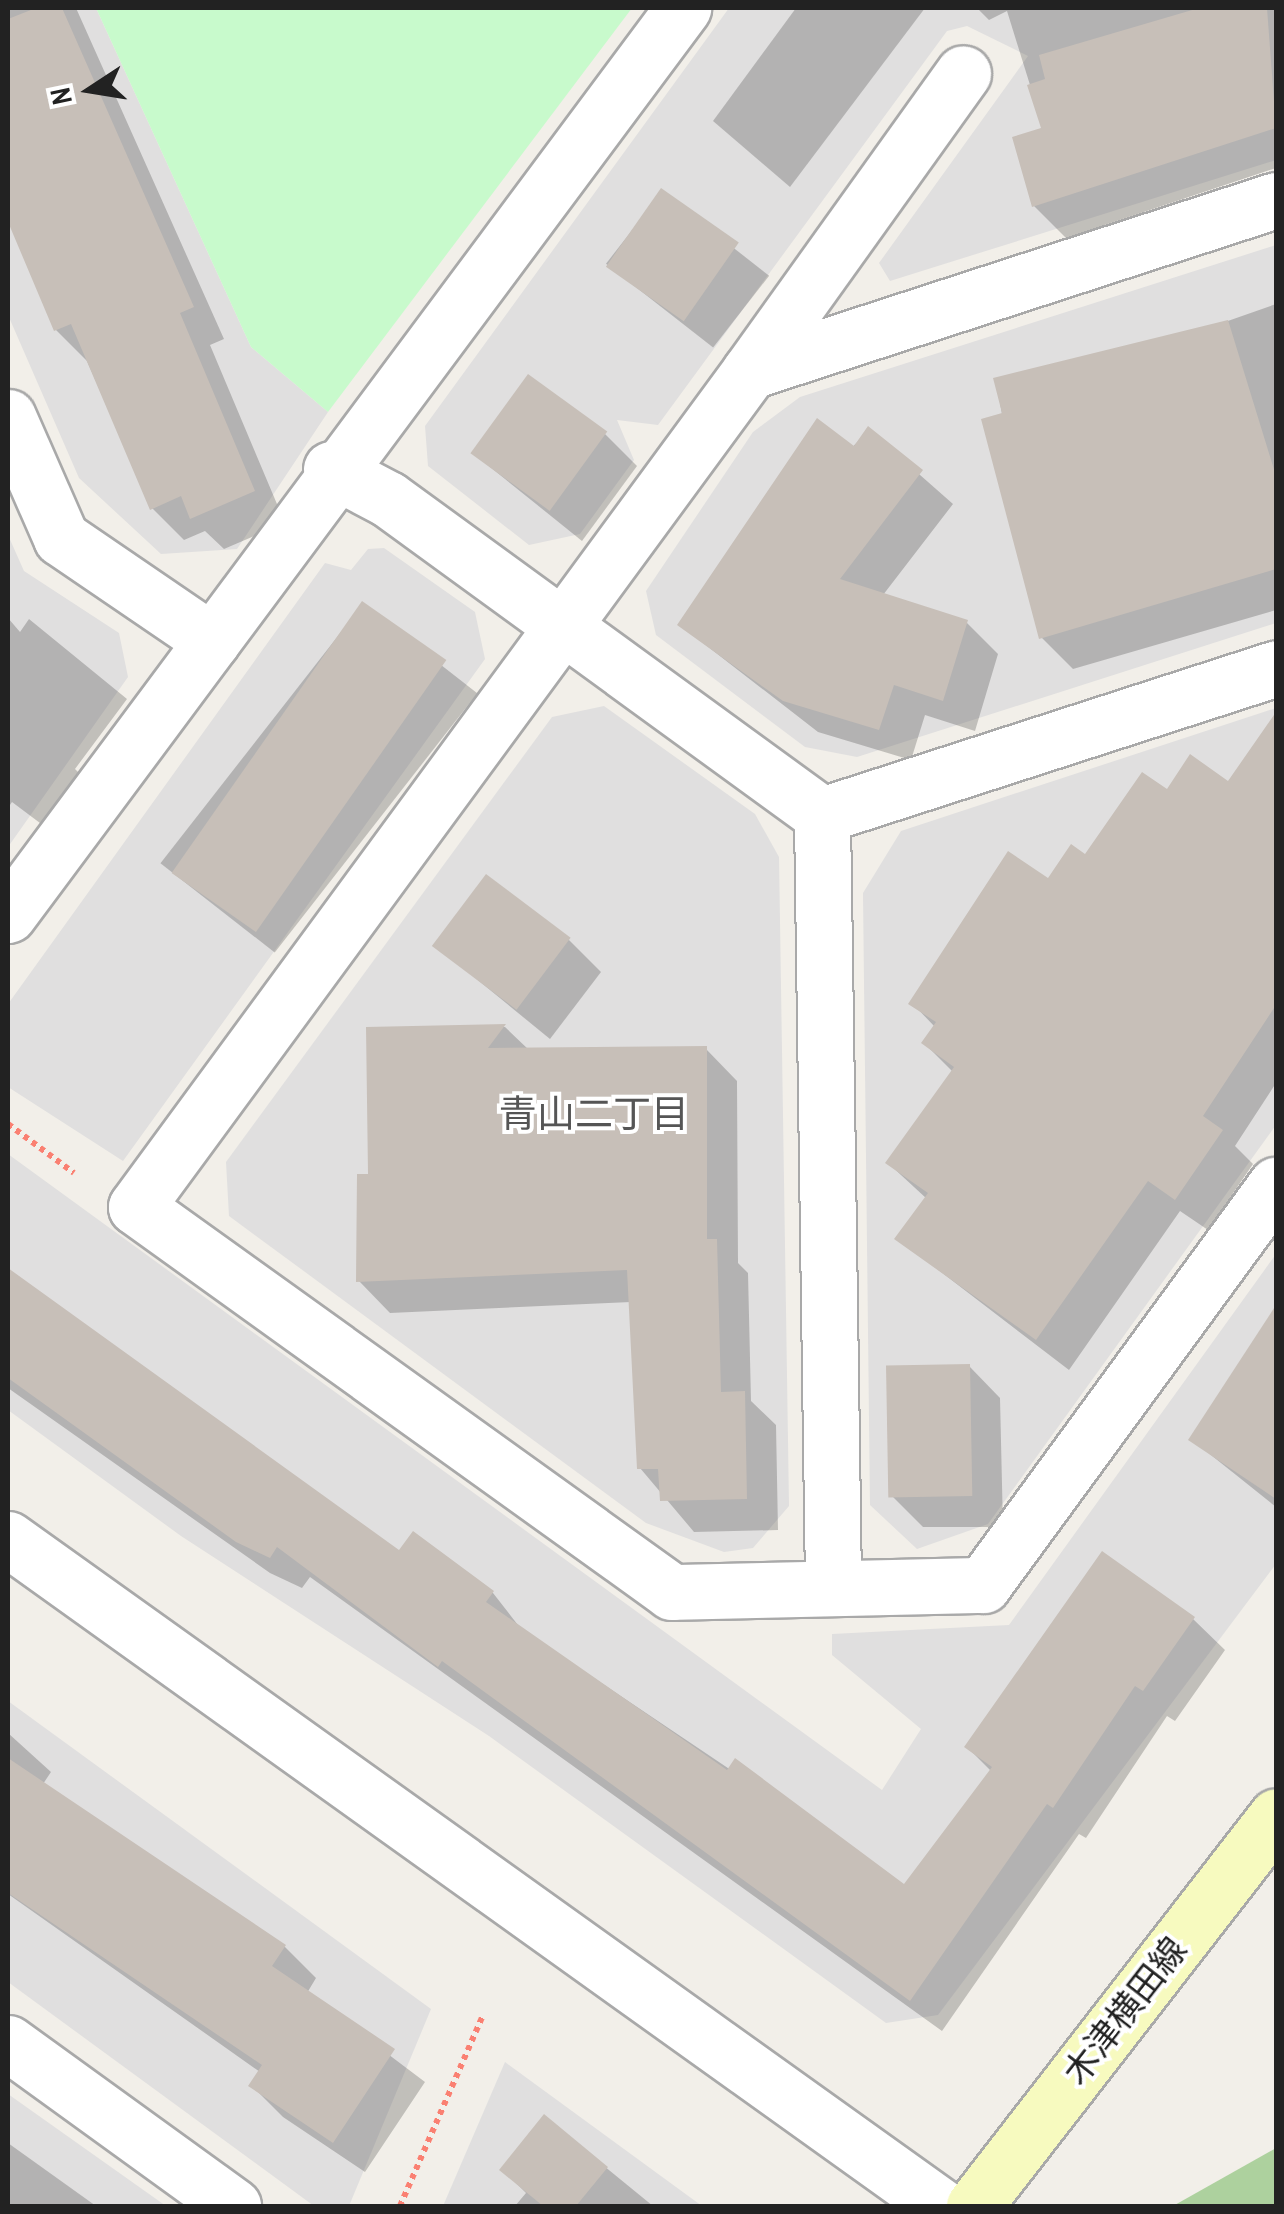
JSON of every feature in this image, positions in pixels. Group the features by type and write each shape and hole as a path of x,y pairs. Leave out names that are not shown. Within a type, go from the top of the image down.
{"main road":[{"name":"木津横田線","path":"974,2206 1276,1816"}],"street":[{"path":"8,915 212,641 331,469 682,8"},
{"path":"963,73 750,371 560,624 136,1207 672,1592 833,1583 983,1585 1276,1185"},
{"path":"750,371 1276,200"},
{"path":"8,417 61,538 212,641"},
{"path":"331,469 388,498 822,816"},
{"path":"822,816 1276,668"},
{"path":"822,816 833,1583"},
{"path":"8,1540 940,2206"},
{"path":"8,2043 233,2206"}],"path":[{"path":"8,1124 100,1193 136,1207"},
{"path":"400,2206 482,2018"}],"shaded area":[{"path":"8,8 96,8 251,347 328,412 237,549 161,554 79,478 8,315"},
{"path":"729,8 1276,8 1276,160 890,281 879,263 1028,56 967,26 947,31 658,425 617,420 634,460 580,534 529,545 428,466 425,426"},
{"path":"1276,245 1276,623 857,757 805,747 656,635 646,591 753,432 800,397"},
{"path":"8,535 24,571 119,633 128,677 8,847"},
{"path":"384,548 475,612 485,659 123,1161 8,1087 8,1004 325,563 351,570 368,549"},
{"path":"604,706 755,814 779,857 789,1506 753,1548 724,1552 646,1523 229,1216 226,1162 552,717"},
{"path":"1276,708 1276,1125 988,1524 917,1549 870,1505 863,893 901,831"},
{"path":"8,1154 882,1790 921,1729 832,1655 832,1634 1009,1625 1276,1254 1276,1564 938,2015 886,2023 489,1736 181,1536 8,1410"},
{"path":"8,1701 431,2009 349,2206 314,2206 8,1982"},
{"path":"505,2062 702,2206 443,2206"},
{"path":"8,2094 166,2206 8,2206"}],"green space":[{"path":"96,8 632,8 328,412 251,347"},
{"path":"1276,2148 1276,2206 1173,2206"}],"building":[{"path":"36,8 62,8 194,307 180,313 255,491 190,519 181,496 150,510 71,324 54,331 8,222 8,19"},
{"path":"1199,8 1267,8 1276,128 1032,207 1012,137 1041,128 1027,85 1045,79 1039,55"},
{"path":"661,188 739,242 684,321 606,267"},
{"path":"1228,320 1276,476 1276,569 1039,639 981,419 1002,413 993,378"},
{"path":"528,374 607,432 550,511 470,453"},
{"path":"817,418 854,446 868,426 923,470 840,579 968,620 943,701 894,685 879,730 783,701 677,625"},
{"path":"362,601 446,660 256,932 172,873"},
{"path":"1276,712 1276,1005 1203,1116 1223,1130 1175,1200 1148,1181 1036,1340 894,1239 928,1193 885,1163 954,1067 921,1043 936,1022 908,1004 1008,851 1048,878 1071,844 1085,854 1142,772 1167,789 1190,754 1228,781"},
{"path":"486,874 571,938 516,1010 432,946"},
{"path":"506,1024 488,1048 707,1046 707,1239 717,1239 721,1392 745,1391 747,1499 660,1501 658,1469 637,1469 627,1270 356,1282 357,1174 368,1174 366,1027"},
{"path":"8,1268 399,1550 413,1531 494,1591 486,1602 727,1770 735,1758 904,1884 992,1767 964,1747 1102,1551 1195,1617 1143,1691 1135,1686 1053,1808 1047,1804 910,2001 442,1661 438,1667 277,1547 270,1558 236,1542 8,1378"},
{"path":"1276,1305 1276,1499 1188,1440"},
{"path":"970,1364 972,1496 888,1497 886,1365"},
{"path":"8,1758 286,1945 272,1966 395,2049 333,2143 248,2086 262,2065 8,1893"},
{"path":"544,2114 608,2167 576,2206 543,2206 499,2170"}],"district":[{"name":"青山二丁目","path":"594,1114"}]}
